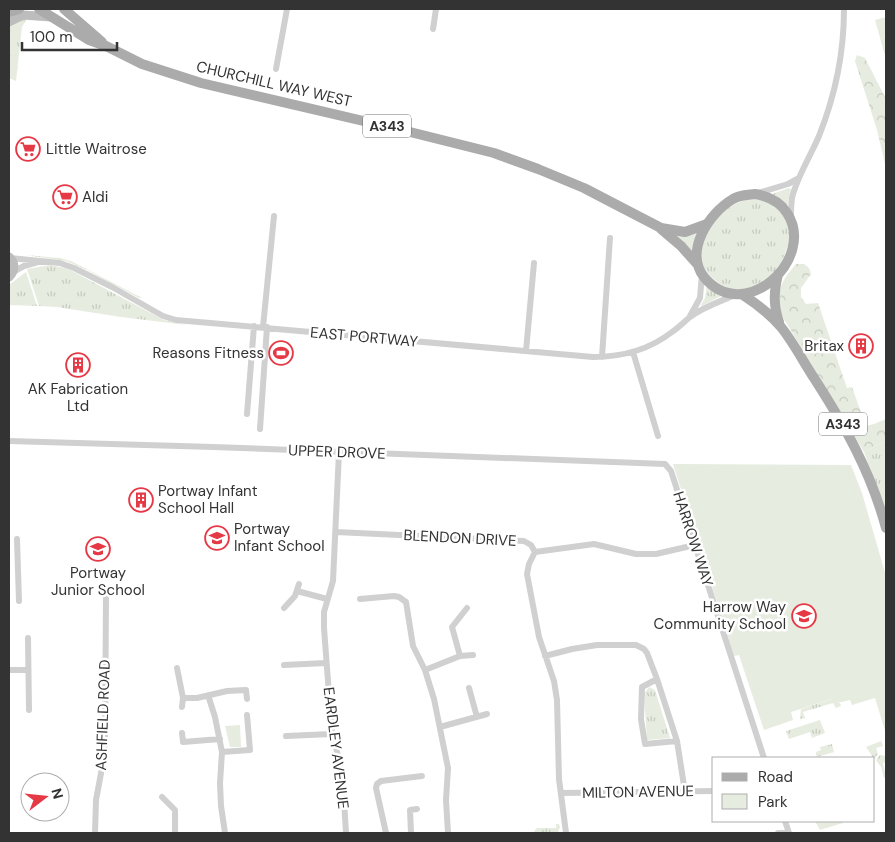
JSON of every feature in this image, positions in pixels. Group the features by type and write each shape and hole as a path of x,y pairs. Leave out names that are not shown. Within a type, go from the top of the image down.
{"main road":[{"path":"9,12 18,9"},
{"path":"9,21 18,9"},
{"name":"CHURCHILL WAY WEST","path":"39,9 89,40 106,46 142,64 202,84 410,132 494,154 538,169 576,185 661,228 681,246 718,289 739,295 761,307 782,328 837,414 857,450 874,488 886,528"},
{"name":"CHURCHILL WAY WEST","path":"64,9 106,46"},
{"name":"A343","path":"9,21 23,15 54,17"},
{"name":"CHURCHILL WAY WEST","path":"700,270 698,245 707,224 722,207 734,198 755,194"},
{"path":"755,194 774,201 784,209 790,219"},
{"name":"CHURCHILL WAY WEST","path":"739,295 760,289 778,274 786,264 793,249 794,232 790,219"},
{"name":"CHURCHILL WAY WEST","path":"661,228 685,232 707,224"},
{"path":"9,257 14,264 10,276"},
{"name":"CHURCHILL WAY WEST","path":"778,274 774,305 782,328"}],"street":[{"path":"276,69 287,9"},
{"path":"433,29 436,9"},
{"path":"790,219 792,196 813,152 833,95 840,56 844,9"},
{"path":"755,194 788,184 799,178"},
{"path":"260,429 265,327 274,216"},
{"path":"602,357 610,238"},
{"name":"EAST PORTWAY","path":"9,257 60,263 74,268 170,318 602,357 619,356 633,352 662,339 690,317 712,305 739,295"},
{"name":"EAST PORTWAY","path":"10,276 24,266 41,261"},
{"path":"526,351 534,263"},
{"path":"690,317 700,298 700,270"},
{"path":"247,414 254,326"},
{"path":"633,352 658,436"},
{"name":"UPPER DROVE","path":"9,441 206,446 665,464"},
{"name":"EARDLEY AVENUE","path":"340,452 333,581 324,612 332,734 338,750 343,785 346,833"},
{"name":"HARROW WAY","path":"665,464 671,471 764,757"},
{"name":"BLENDON DRIVE","path":"336,532 524,541 531,545 535,552 594,544 636,554 656,554 695,545"},
{"path":"18,539 18,602"},
{"path":"535,552 529,564 527,574 539,637 554,681 557,700 559,779 566,833"},
{"path":"9,558 18,558"},
{"path":"284,608 298,588 327,599"},
{"name":"ASHFIELD ROAD","path":"95,833 96,806 105,752 106,596"},
{"path":"360,599 394,596 400,597 406,602 413,646 425,670 434,699 448,768 446,800 448,833"},
{"path":"460,656 452,627 467,608"},
{"path":"28,638 29,710"},
{"path":"545,656 597,645 640,646 647,653 657,679 676,741 685,792"},
{"path":"425,670 460,656 473,655"},
{"path":"284,665 326,663"},
{"path":"177,668 182,707"},
{"path":"9,670 28,670"},
{"path":"657,679 642,686 641,719 645,744 676,741"},
{"path":"182,698 208,696 246,688 247,699"},
{"path":"469,688 477,717"},
{"path":"208,696 222,752 220,782 225,833"},
{"path":"440,727 487,714"},
{"path":"222,752 250,750 247,715"},
{"path":"182,733 180,743 220,739"},
{"path":"286,736 332,734"},
{"path":"386,833 376,788 377,784 381,781 422,776"},
{"name":"MILTON AVENUE","path":"561,793 712,791"},
{"path":"162,797 175,810 175,833"},
{"path":"411,833 410,810 417,809"},
{"path":"778,833 789,833"}],"green space":[{"path":"886,17 886,59 875,20"},
{"path":"27,19 22,27 16,81 9,78 9,26 15,20"},
{"path":"857,55 865,58 886,99 886,168 877,130 855,61"},
{"path":"791,189 787,207 772,194"},
{"path":"751,199 764,201 775,206 786,220 791,238 782,260 771,274 748,289 742,291 734,290 715,280 705,269 702,257 703,244 708,231 716,219 727,209 739,202"},
{"path":"698,233 694,252 673,234 691,235"},
{"path":"25,255 60,258 71,261 142,298 66,261"},
{"path":"796,264 804,264 809,268 811,274 801,288 801,297 806,304 818,303 847,388 852,387 866,426 886,419 886,441 864,452 781,314 781,287"},
{"path":"50,265 66,268 164,320 187,325 39,306 27,269"},
{"path":"26,272 37,306 9,305 9,285"},
{"path":"707,285 721,296 702,306 701,305 705,298"},
{"path":"886,441 886,511 864,452"},
{"name":"Harrow Way Community School","path":"673,464 851,465 862,493 886,576 886,734 875,698 852,705 850,700 837,703 831,699 791,712 793,720 764,730 739,655 734,656"},
{"path":"649,687 655,690 670,738 647,740 644,694"},
{"path":"832,699 840,703 841,706 836,708 833,703 803,712 805,718 800,719 801,709"},
{"path":"820,720 825,733 812,738 810,732 789,739 786,731"},
{"path":"240,725 241,747 230,747 225,726"},
{"path":"881,741 883,746 876,748 878,754 875,758 866,747"},
{"path":"832,744 834,752 817,757 816,752 821,750 820,747"},
{"path":"880,755 886,756 886,762 883,763 886,777 884,778 881,767 876,760"},
{"path":"816,822 843,823 820,830"},
{"path":"556,824 559,824 560,827 558,832 536,833 534,831 537,828 556,828"}],"place":[{"name":"Little Waitrose","path":"28,149"},
{"name":"Aldi","path":"65,197"},
{"name":"Britax","path":"861,346"},
{"name":"Reasons Fitness","path":"281,353"},
{"name":"AK Fabrication Ltd","path":"78,365"},
{"name":"Portway Infant School Hall","path":"141,500"},
{"name":"Portway Infant School","path":"217,538"},
{"name":"Portway Junior School","path":"98,549"},
{"name":"Harrow Way Community School","path":"804,616"}]}
